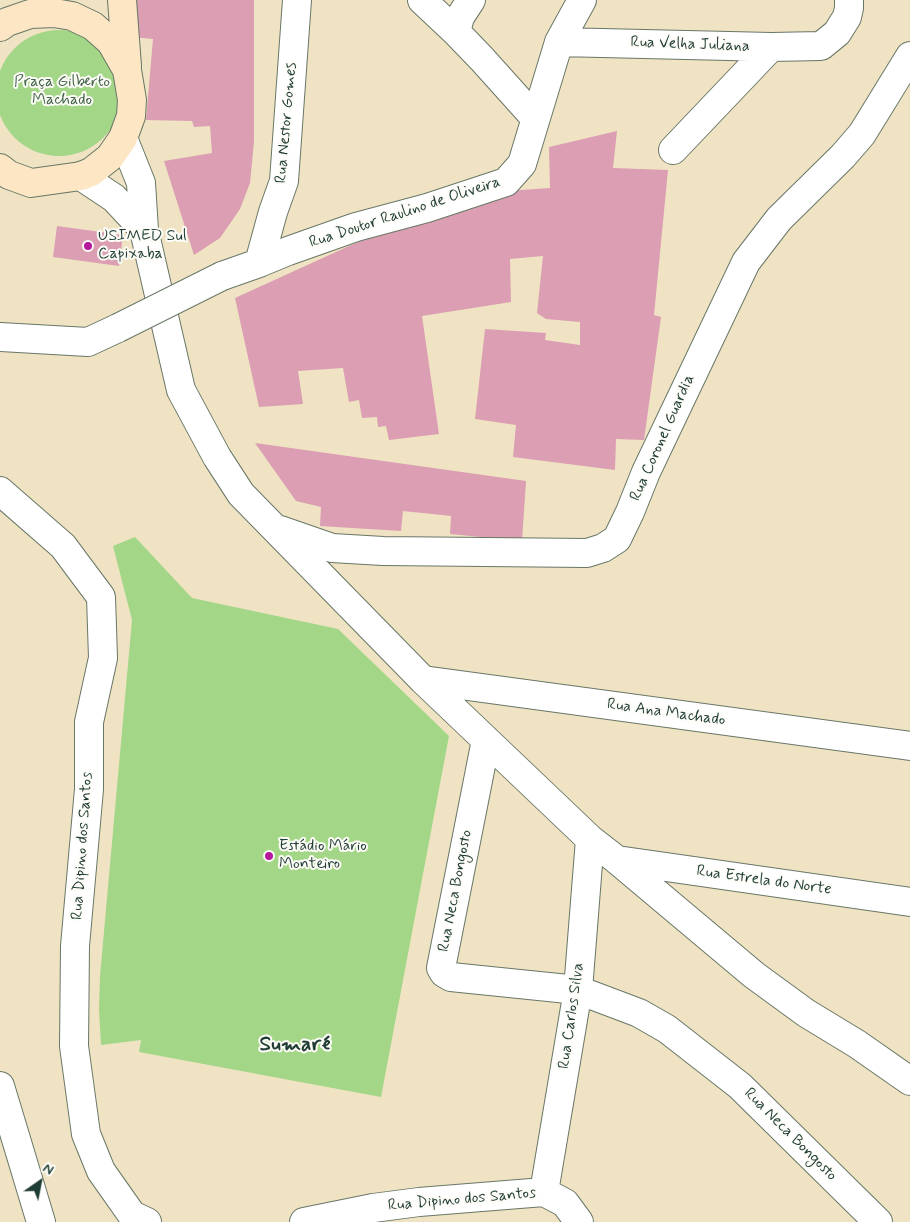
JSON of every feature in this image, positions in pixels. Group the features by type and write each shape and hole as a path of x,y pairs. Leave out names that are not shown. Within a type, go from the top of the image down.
{"main road":[{"path":"3,172 31,183 81,176 91,172 110,157 123,138 131,116 132,100 127,70 122,0"},
{"path":"0,27 7,22 42,7 72,16 93,26 111,42 127,70"}],"street":[{"name":"Rua Nestor Gomes","path":"259,263 284,181 297,0"},
{"path":"422,0 456,32 535,118"},
{"path":"456,32 460,17 471,0"},
{"name":"Rua Doutor Raulino de Oliveira","path":"259,263 356,227 427,208 506,182 522,164 559,42 582,0"},
{"name":"Rua Velha Juliana","path":"559,42 771,47 821,46 836,33 847,17 849,0"},
{"path":"673,150 771,47"},
{"name":"Rua Coronel Guardia","path":"275,528 332,548 383,551 587,553 603,548 617,539 646,472 746,262 779,219 843,156 862,134 910,56"},
{"path":"123,138 141,183 144,230 180,390 217,457 241,494 422,680 590,839 754,975 806,1013 858,1044 910,1081"},
{"path":"81,176 114,198 144,230"},
{"path":"0,337 88,342 222,276 259,263"},
{"name":"Rua Dipino dos Santos","path":"0,491 63,546 101,597 102,658 89,722 89,789 74,946 74,1046 86,1134 101,1171 132,1215 146,1222"},
{"name":"Rua Ana Machado","path":"422,680 910,746"},
{"name":"Rua Neca Bongosto","path":"486,740 441,968 444,973 451,977 578,990 639,1013 668,1029 740,1086 878,1222"},
{"name":"Rua Carlos Silva","path":"544,1192 578,990 590,839"},
{"name":"Rua Estrela do Norte","path":"617,860 910,902"},
{"path":"0,1086 41,1222"},
{"name":"Rua Dipino dos Santos","path":"304,1222 373,1208 410,1203 544,1192 565,1203 580,1222"}],"green space":[{"name":"Praça Gilberto Machado","path":"59,30 83,35 104,48 117,69 122,93 117,117 104,138 83,151 59,156 35,151 14,138 1,117 -4,93 1,69 14,48 35,35"},
{"name":"Estádio Mário Monteiro","path":"135,537 192,598 338,629 449,736 381,1097 139,1052 141,1040 101,1045 100,976 132,620 113,546"}],"building":[{"path":"133,0 254,0 254,142 250,183 240,209 220,238 194,255 164,161 212,153 210,126 194,127 192,121 146,120 153,39 131,37"},
{"path":"617,131 613,168 668,170 654,315 661,317 644,440 616,439 615,470 513,457 516,425 475,419 485,329 546,333 545,340 580,345 580,322 546,319 537,313 543,256 510,259 511,302 422,316 439,434 389,440 386,426 378,427 377,417 362,418 359,400 349,402 343,368 298,371 303,404 259,407 235,298 349,246 430,213 506,191 550,188 549,147"},
{"name":"USIMED Sul Capixaba","path":"57,226 123,235 119,266 53,257"},
{"path":"255,443 526,481 522,541 450,534 451,516 403,511 401,531 320,526 321,507 296,501"}],"place":[{"name":"USIMED Sul Capixaba","path":"88,246"},
{"name":"Estádio Mário Monteiro","path":"269,856"}],"district":[{"name":"Sumaré","path":"295,1046"}]}
